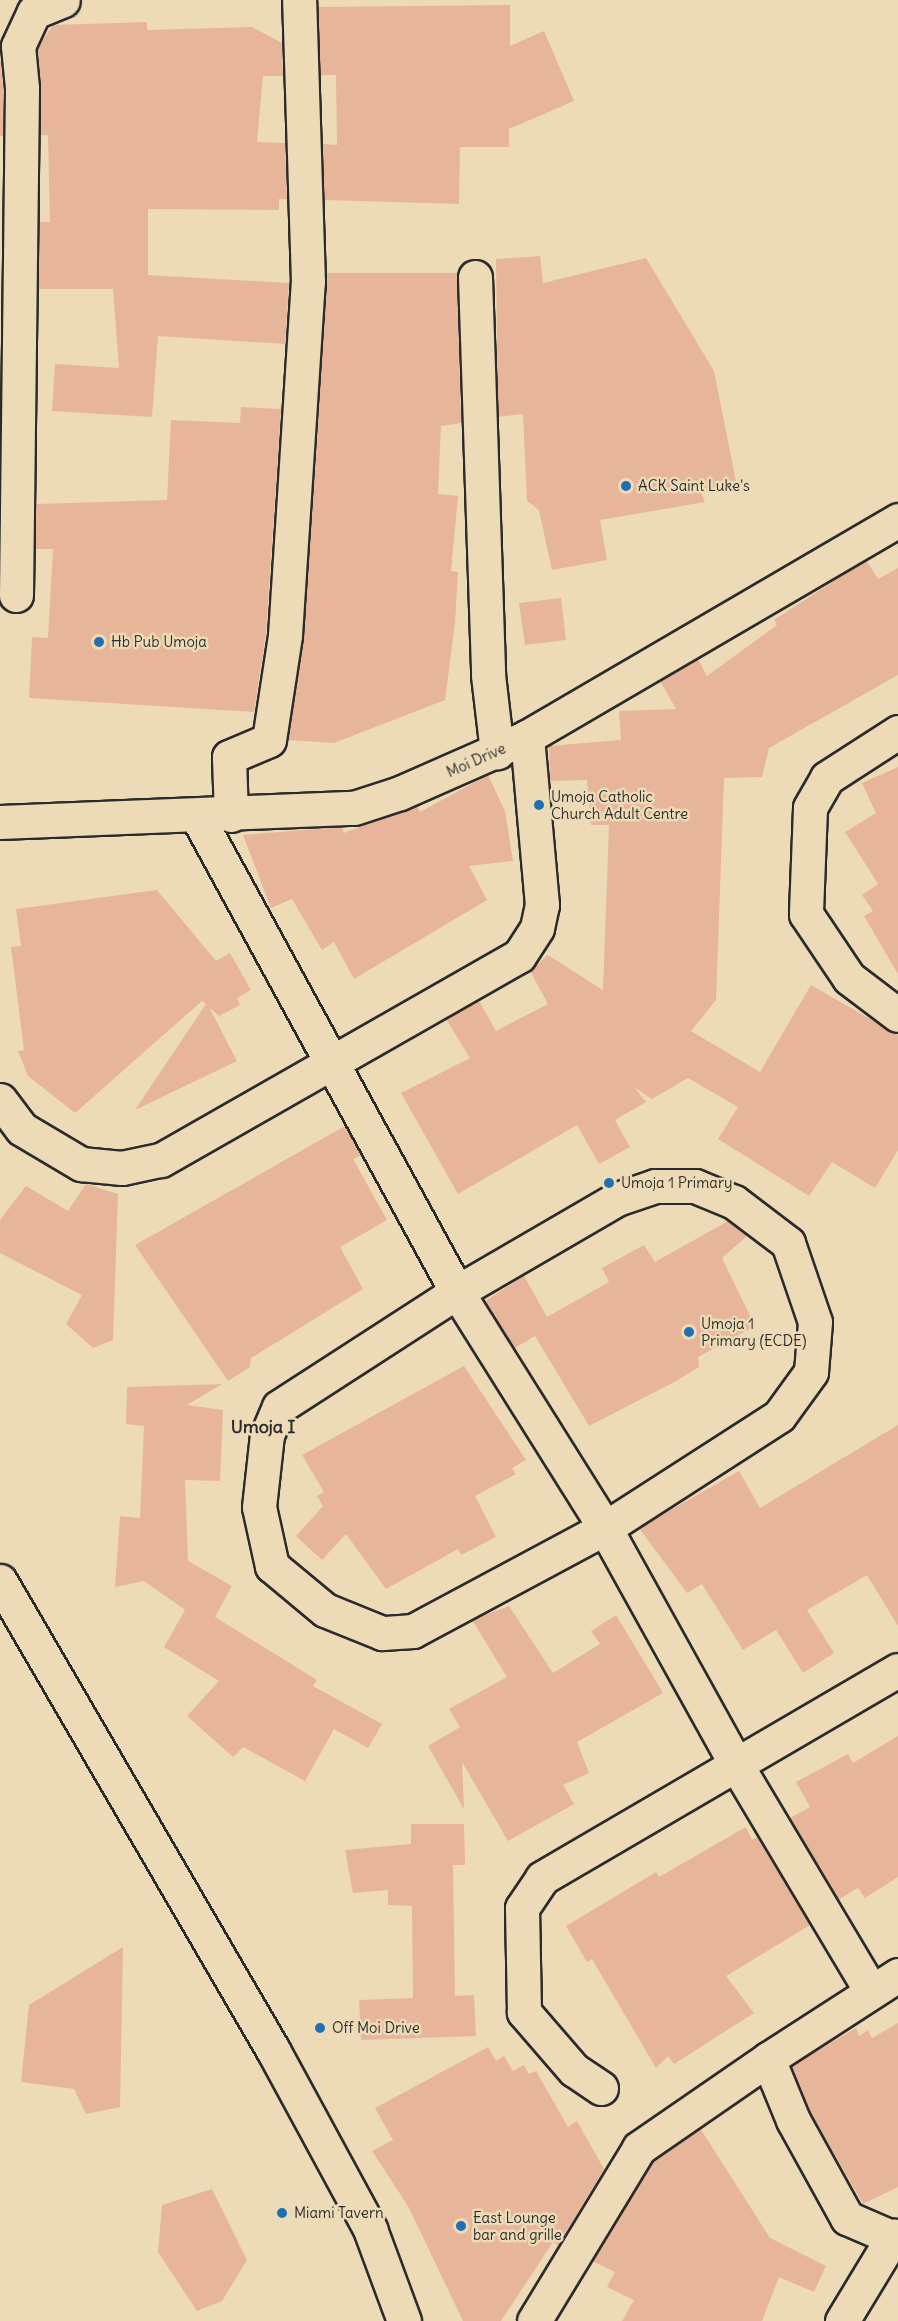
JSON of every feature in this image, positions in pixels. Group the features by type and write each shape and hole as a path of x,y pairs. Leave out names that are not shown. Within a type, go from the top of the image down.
{"street":[{"path":"16,595 22,88 18,46 34,12 63,0"},
{"path":"231,815 229,757 269,740 285,635 308,282 299,0"},
{"path":"475,277 488,675 497,752"},
{"name":"Moi Drive","path":"0,822 231,815 354,808 527,738 898,520"},
{"path":"898,732 827,778 810,808 806,914 849,978 898,1015"},
{"path":"0,1100 22,1129 81,1164 122,1168 160,1160 331,1065 519,956 537,928 542,870 527,738"},
{"path":"197,816 457,1292 605,1528 734,1761 885,1983 768,2059 639,2148 534,2321"},
{"path":"655,1186 695,1186 734,1202 788,1243 815,1322 811,1372 779,1416 605,1528 413,1631 382,1633 325,1610 272,1566 259,1508 267,1435 279,1407 457,1292 616,1199 655,1186"},
{"path":"0,1581 273,2050 370,2229 404,2321"},
{"path":"602,2088 574,2070 524,2012 522,1908 542,1878 734,1761 898,1670"},
{"path":"768,2059 793,2120 847,2218 896,2238 842,2321"}],"building":[{"path":"510,5 510,46 544,31 574,101 509,129 509,147 460,147 459,204 324,200 322,144 337,145 336,75 320,75 318,7"},
{"path":"147,22 147,30 252,27 282,43 283,76 263,76 257,142 285,143 287,199 279,199 279,210 148,209 148,275 289,283 285,344 158,336 152,417 52,411 55,364 119,368 113,289 38,289 39,222 50,222 48,135 40,135 37,49 53,25"},
{"path":"0,55 3,89 3,136 0,136"},
{"path":"540,256 543,283 646,258 714,371 737,486 701,493 705,502 600,520 607,560 552,570 539,510 527,501 523,414 498,417 496,259"},
{"path":"326,273 457,273 461,423 441,426 438,494 458,496 451,571 458,572 455,623 445,700 334,743 288,740 304,636"},
{"path":"241,407 281,409 266,633 254,712 29,698 32,637 48,638 53,549 35,549 36,504 167,500 171,420 240,423"},
{"path":"866,560 878,579 898,568 898,675 769,748 762,777 724,778 716,1000 691,1031 760,1072 811,985 898,1035 898,1150 875,1188 832,1162 809,1196 718,1139 738,1107 688,1078 652,1099 634,1087 646,1102 615,1120 630,1147 599,1164 577,1125 458,1194 401,1093 470,1058 446,1019 479,1001 496,1031 548,1004 530,971 548,955 603,990 609,825 591,825 587,780 550,781 549,746 621,740 619,711 676,709 660,681 698,659 707,676 777,625 774,620"},
{"path":"561,598 566,640 525,645 519,603"},
{"path":"898,767 898,974 864,916 873,911 862,895 878,884 845,832 876,813 862,783"},
{"path":"488,775 505,811 513,861 469,866 487,900 354,979 334,942 322,950 292,899 271,908 243,835 342,827 344,833 417,806 420,812"},
{"path":"157,890 216,961 230,953 251,990 237,998 240,1005 219,1016 209,1007 237,1061 135,1110 206,1004 202,1001 75,1113 28,1076 18,1051 24,1050 11,947 21,946 16,909"},
{"path":"345,1126 361,1155 353,1159 387,1220 340,1247 363,1289 251,1358 250,1367 228,1381 135,1245"},
{"path":"86,1184 118,1194 113,1340 93,1348 66,1324 82,1295 0,1253 0,1220 26,1186 68,1211"},
{"path":"728,1221 747,1236 722,1258 755,1326 698,1357 699,1367 678,1380 589,1426 535,1336 515,1348 485,1301 524,1276 547,1317 609,1282 602,1268 644,1245 655,1262"},
{"path":"464,1366 526,1460 512,1468 516,1474 475,1496 496,1537 461,1555 458,1549 386,1589 346,1534 322,1560 296,1536 323,1506 317,1496 324,1492 302,1455"},
{"path":"222,1384 187,1405 223,1410 220,1481 185,1480 188,1561 232,1586 215,1617 317,1680 313,1686 382,1724 368,1748 334,1729 305,1781 243,1747 233,1757 187,1716 219,1681 164,1647 185,1610 144,1581 115,1587 120,1516 140,1518 144,1426 126,1424 127,1387"},
{"path":"898,1425 898,1626 867,1575 807,1610 834,1653 803,1673 776,1630 743,1650 702,1584 687,1593 639,1528 739,1471 760,1508"},
{"path":"509,1606 553,1673 600,1644 591,1631 616,1615 663,1693 577,1742 589,1773 563,1785 574,1804 508,1841 462,1762 464,1809 428,1746 460,1727 449,1709 507,1677 472,1620"},
{"path":"898,1736 898,1877 865,1898 858,1888 838,1900 790,1818 810,1807 796,1782 848,1754 853,1763"},
{"path":"411,1824 464,1824 465,1865 453,1865 455,1996 474,1995 476,2036 361,2040 359,2000 413,1998 412,1906 388,1905 388,1890 353,1893 345,1850 411,1844"},
{"path":"746,1827 752,1840 757,1837 810,1925 726,1976 754,2013 674,2064 668,2056 656,2068 592,1959 587,1962 566,1926 656,1872 659,1877"},
{"path":"123,1947 120,2107 86,2114 74,2089 21,2082 29,2005"},
{"path":"898,2023 898,2187 863,2204 810,2112 791,2066 856,2028 859,2036 868,2030 872,2038"},
{"path":"488,2047 496,2061 504,2056 513,2071 524,2065 529,2074 536,2071 568,2127 577,2121 604,2169 558,2245 553,2242 501,2321 463,2321 408,2206 372,2151 393,2140 375,2108"},
{"path":"700,2128 770,2238 826,2266 814,2292 779,2277 762,2321 622,2321 634,2300 607,2287 615,2272 592,2261 653,2161"},
{"path":"212,2189 247,2260 222,2301 197,2311 158,2252 162,2205"}],"place":[{"name":"ACK Saint Luke's","path":"626,486"},
{"name":"Hb Pub Umoja","path":"99,642"},
{"name":"Umoja Catholic Church Adult Centre","path":"539,805"},
{"name":"Umoja 1 Primary","path":"609,1183"},
{"name":"Umoja 1 Primary (ECDE)","path":"689,1332"},
{"name":"Off Moi Drive","path":"320,2028"},
{"name":"Miami Tavern","path":"282,2213"},
{"name":"East Lounge bar and grille","path":"461,2226"}],"district":[{"name":"Umoja I","path":"263,1427"}]}
